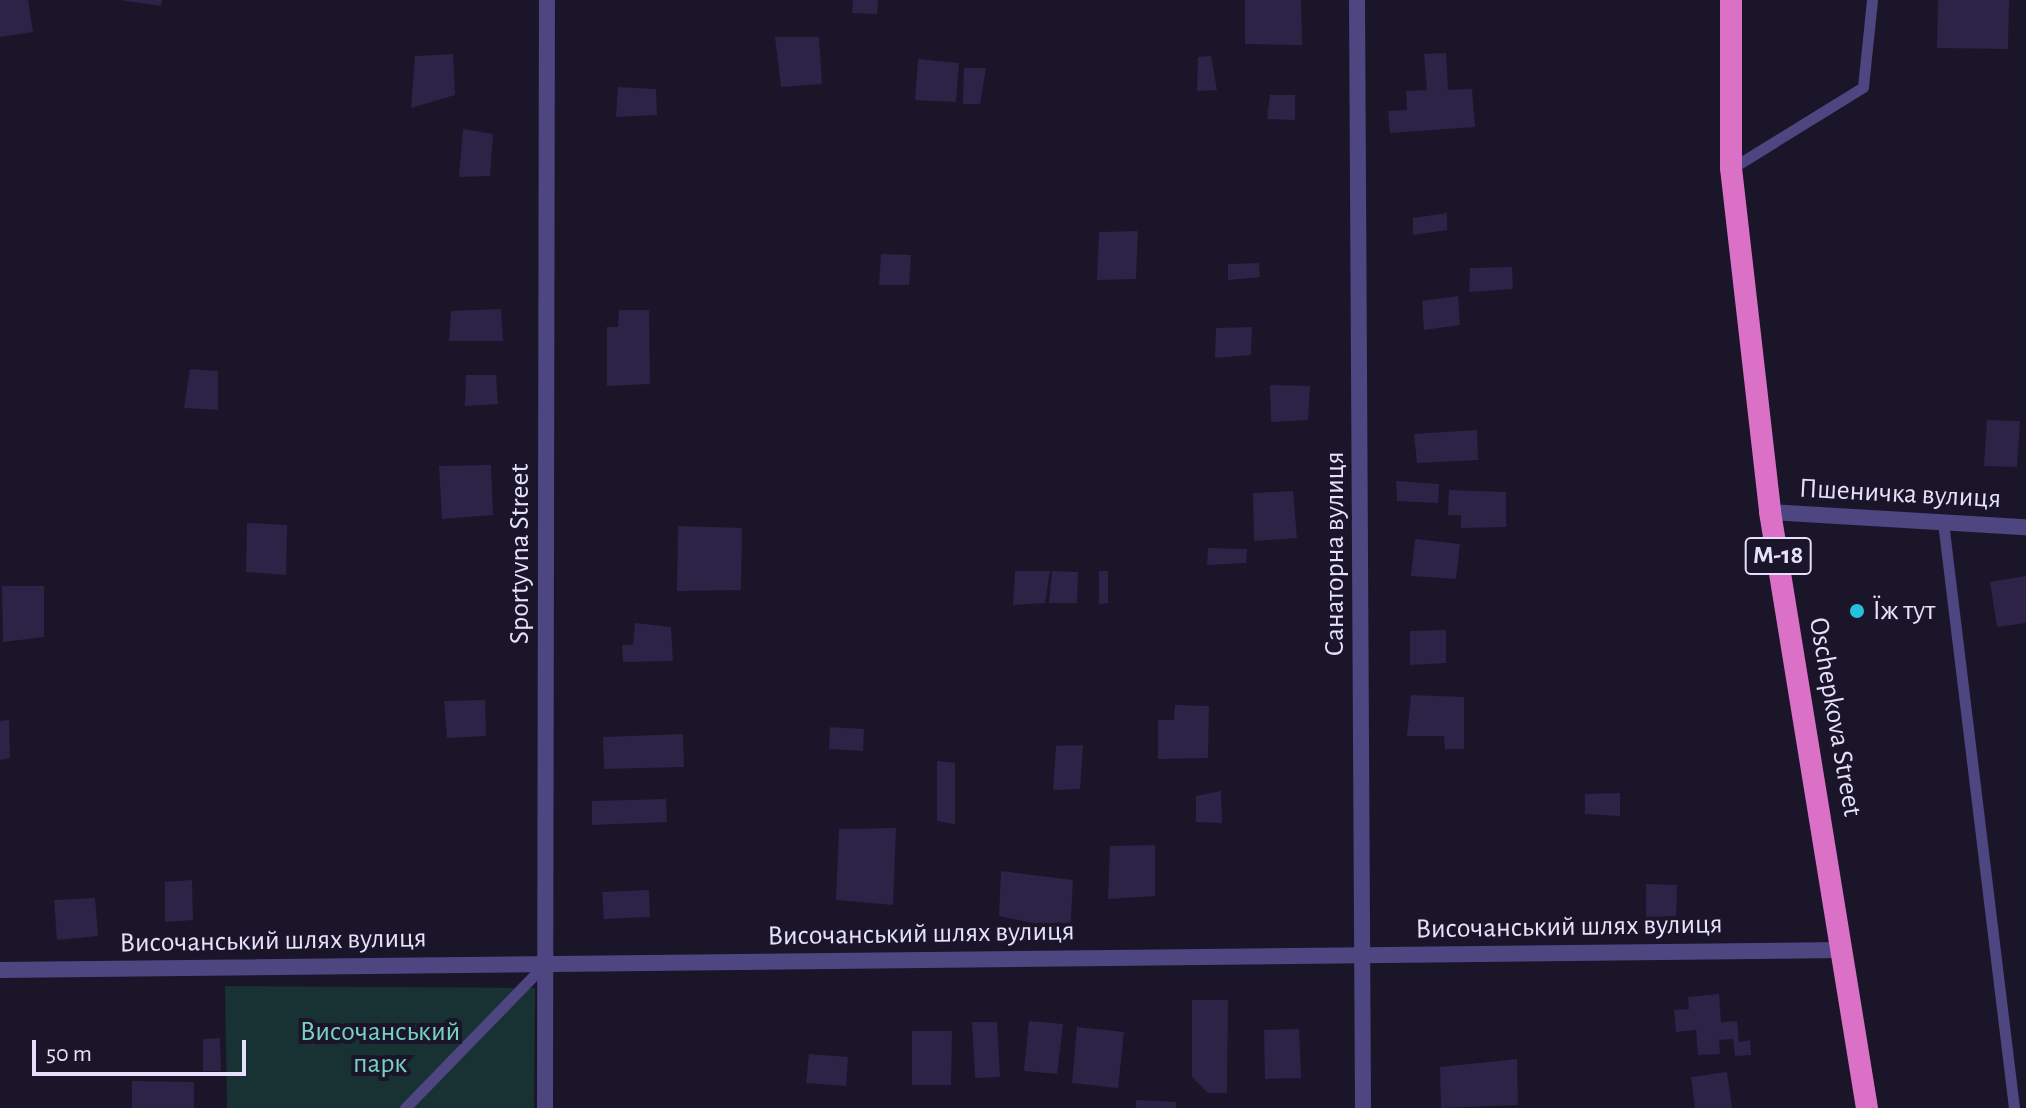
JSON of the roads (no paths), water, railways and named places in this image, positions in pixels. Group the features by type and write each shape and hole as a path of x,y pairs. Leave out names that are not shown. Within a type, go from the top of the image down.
{"highway":[{"name":"Oschepkova Street","path":"1731,0 1731,168 1770,512 1867,1108"}],"street":[{"name":"Sportyvna Street","path":"545,1108 547,0"},
{"name":"Санаторна вулиця","path":"1357,0 1363,1108"},
{"name":"Пшеничка вулиця","path":"1770,512 2026,527"},
{"name":"Височанський шлях вулиця","path":"0,970 1842,950"}],"lane":[{"path":"1731,168 1863,87 1872,0"},
{"path":"1943,522 2014,1108"},
{"path":"405,1108 545,964"}],"place":[{"name":"Їж тут","path":"1857,611"}],"park label":[{"name":"Височанський парк","path":"380,1048"}]}
